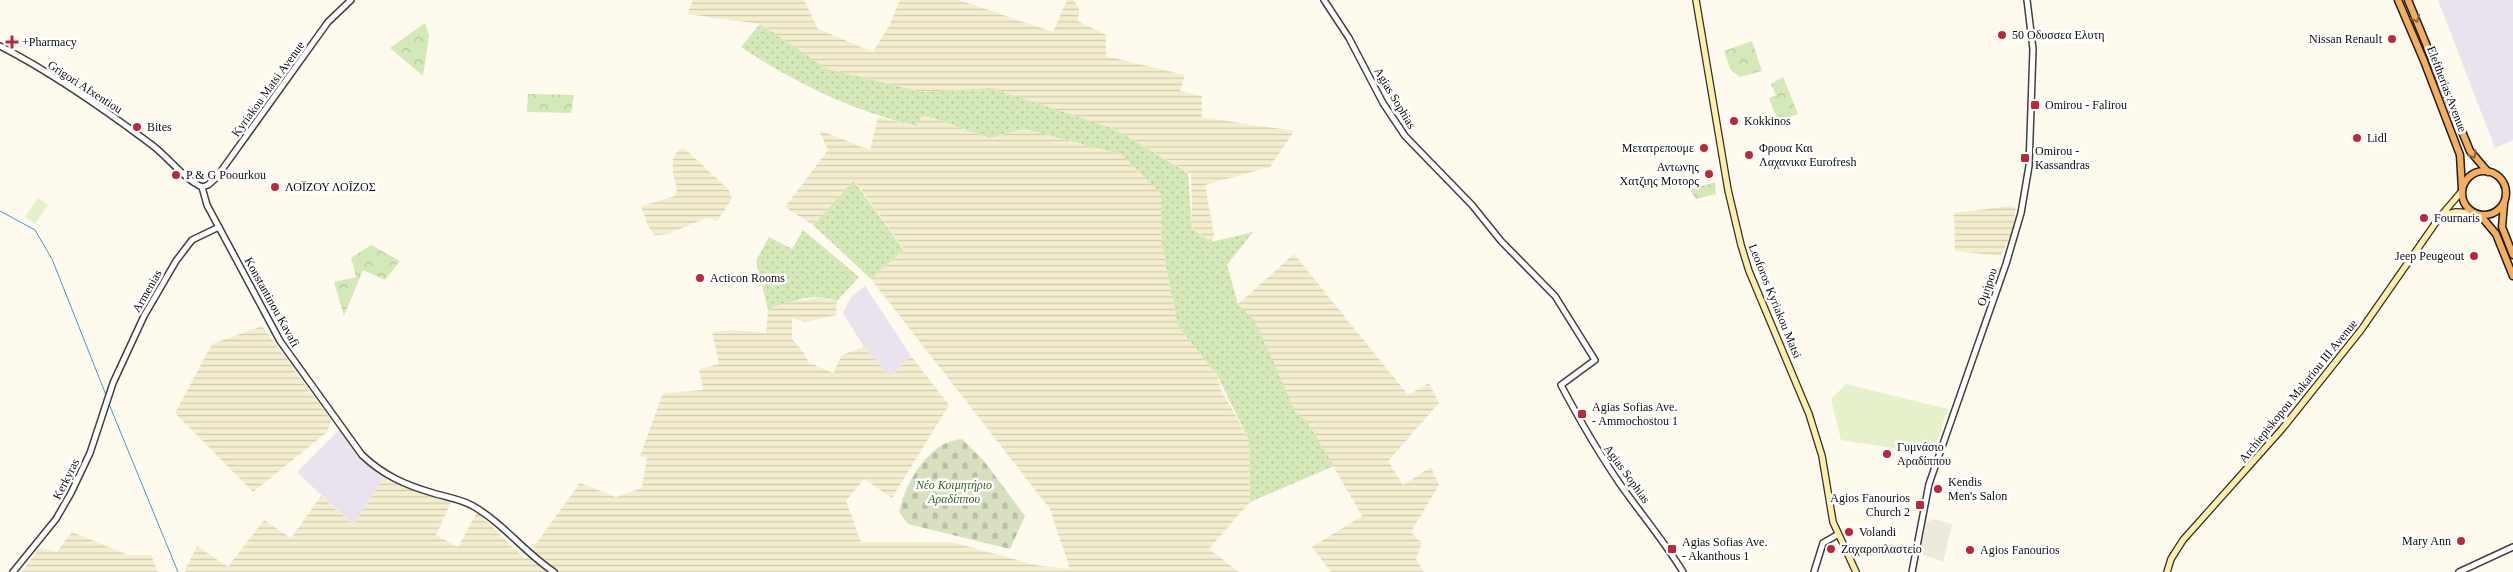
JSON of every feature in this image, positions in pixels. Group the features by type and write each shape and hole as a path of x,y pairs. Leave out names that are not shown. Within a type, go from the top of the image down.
{"highway":[{"name":"Eleftherias Avenue","path":"2398,0 2460,155 2462,190"},
{"name":"Eleftherias Avenue","path":"2408,0 2470,151 2475,160 2488,172"},
{"path":"2513,254 2502,227 2506,189 2502,181 2496,175 2488,172 2472,175 2462,190 2465,204 2478,214 2494,231 2513,276"},
{"path":"2478,214 2494,213 2505,201"}],"main road":[{"name":"Leoforos Kyriakou Matsi","path":"1696,0 1734,219 1749,271 1816,433 1823,462 1830,515 1837,535 1856,572"},
{"name":"Archiepiskopou Makariou III Avenue","path":"2167,572 2171,559 2183,540 2272,440 2361,330 2439,218 2462,190"},
{"path":"2439,218 2456,212 2478,214"}],"street":[{"name":"Kyriakou Matsi Avenue","path":"202,187 213,182 327,24 351,0"},
{"name":"Agias Sophias","path":"1324,0 1349,38 1397,124 1414,146 1472,204 1500,241 1555,296 1596,360 1561,385 1594,446 1666,543 1683,572"},
{"name":"Ομήρου","path":"1912,572 1930,484 2006,264 2021,213 2029,166 2033,49 2027,0"},
{"name":"Grigori Afxentiou","path":"0,46 106,112 159,150 192,182 202,187"},
{"name":"Konstantinou Kavafi","path":"202,187 207,205 280,342 362,455 377,469 410,486 471,505 492,519 554,572"},
{"name":"Armenias","path":"113,383 144,316 184,250 198,236 219,227"},
{"name":"Kerkyras","path":"14,572 39,542 64,506 90,453 113,383"},
{"path":"1814,572 1823,543 1837,535"},
{"path":"2459,572 2513,547"}],"shaded area":[{"path":"693,0 804,0 818,29 873,52 890,24 900,0 959,0 1053,32 1067,0 1073,0 1079,7 1078,21 1106,35 1106,56 1185,75 1180,91 1202,96 1202,117 1294,131 1270,167 1205,185 1214,235 1211,242 1192,227 1191,174 1115,129 991,88 922,92 828,69 760,24 687,14"},
{"path":"2438,0 2513,0 2513,140 2495,148"},
{"path":"923,115 990,138 1024,129 1121,154 1161,194 1162,245 1178,326 1217,375 1220,388 1249,440 1250,502 1209,549 1239,572 186,572 185,570 197,546 228,567 264,520 291,538 321,496 353,525 384,478 451,502 436,535 458,547 477,512 525,559 580,483 616,497 642,488 647,458 640,456 663,393 703,390 699,369 719,364 712,332 733,330 766,333 768,310 790,301 829,297 837,301 836,315 805,322 792,318 792,339 805,354 808,362 833,373 842,355 864,347 890,377 911,356 949,405 892,498 864,479 846,501 861,542 952,542 1035,565 1070,569 1050,509 871,279 904,249 855,181 813,225 785,207 828,150 819,130 870,150 878,117 915,126"},
{"path":"679,149 685,149 729,190 732,199 717,221 706,218 668,234 655,235 648,226 641,206 675,196 677,189 673,173 673,158"},
{"path":"2011,206 2016,208 2012,232 2001,256 1955,251 1954,213"},
{"path":"1294,254 1408,395 1429,383 1439,403 1388,461 1403,485 1431,467 1439,485 1411,532 1422,543 1416,559 1424,572 1331,572 1312,547 1362,516 1306,420 1296,413 1238,304"},
{"path":"865,286 911,356 890,377 864,347 843,313 851,297"},
{"path":"262,326 331,420 327,432 253,492 175,413 212,344"},
{"path":"339,430 384,478 353,525 297,472"},
{"path":"1933,519 1952,524 1943,562 1922,554 1920,551 1926,523"},
{"path":"72,532 128,555 151,555 158,572 22,572 39,548 57,552"}],"green space":[{"path":"425,23 429,36 423,76 390,48"},
{"path":"760,24 828,69 922,92 991,88 1115,129 1188,173 1192,228 1211,242 1253,232 1227,265 1238,304 1255,321 1296,413 1306,420 1334,466 1250,502 1249,440 1217,375 1178,326 1162,245 1161,194 1121,154 1024,129 990,138 923,115 916,126 847,104 803,84 741,47"},
{"path":"1752,41 1762,71 1740,77 1730,69 1724,51"},
{"path":"1783,77 1798,114 1778,121 1769,98 1776,95 1771,84"},
{"path":"528,94 574,95 571,113 527,112"},
{"path":"854,181 904,250 871,279 813,225"},
{"path":"1715,182 1716,194 1696,199 1690,190"},
{"path":"38,198 48,205 35,224 25,217"},
{"path":"803,230 859,277 837,301 820,297 802,299 768,310 756,261 769,237 792,249"},
{"path":"371,245 400,261 385,280 363,270 344,316 334,282 356,277 351,258"},
{"path":"1846,384 1948,409 1932,454 1841,440 1831,399"},
{"name":"Νέο Κοιμητήριο Αραδίππου","path":"962,439 984,461 1025,516 1010,549 908,524 899,512 907,489 920,465 939,447"}],"waterway":[{"path":"0,211 35,230 52,259 106,395"},
{"path":"109,404 178,572"}],"place":[{"name":"50 Οδυσσεα Ελυτη","path":"2002,35"},
{"name":"Nissan Renault","path":"2392,39"},
{"name":"+Pharmacy","path":"12,42"},
{"name":"Omirou - Falirou","path":"2035,105"},
{"name":"Kokkinos","path":"1734,121"},
{"name":"Bites","path":"137,127"},
{"name":"Lidl","path":"2357,138"},
{"name":"Μετατρεπουμε","path":"1704,148"},
{"name":"Φρουα Και Λαχανικα Eurofresh","path":"1749,155"},
{"name":"Omirou - Kassandras","path":"2025,158"},
{"name":"Αντωνης Χατζιης Μοτορς","path":"1709,174"},
{"name":"P & G Poourkou","path":"176,175"},
{"name":"ΛΟΪΖΟΥ ΛΟΪΖΟΣ","path":"275,187"},
{"name":"Fournaris","path":"2424,218"},
{"name":"Jeep Peugeout","path":"2474,256"},
{"name":"Acticon Rooms","path":"700,278"},
{"name":"Agias Sofias Ave. - Ammochostou 1","path":"1582,414"},
{"name":"Γυμνάσιο Αραδίππου","path":"1887,454"},
{"name":"Kendis Men's Salon","path":"1938,489"},
{"name":"Agios Fanourios Church 2","path":"1920,505"},
{"name":"Volandi","path":"1849,532"},
{"name":"Mary Ann","path":"2461,541"},
{"name":"Agias Sofias Ave. - Akanthous 1","path":"1672,549"},
{"name":"Ζαχαροπλαστείο","path":"1831,549"},
{"name":"Agios Fanourios","path":"1970,550"}]}
